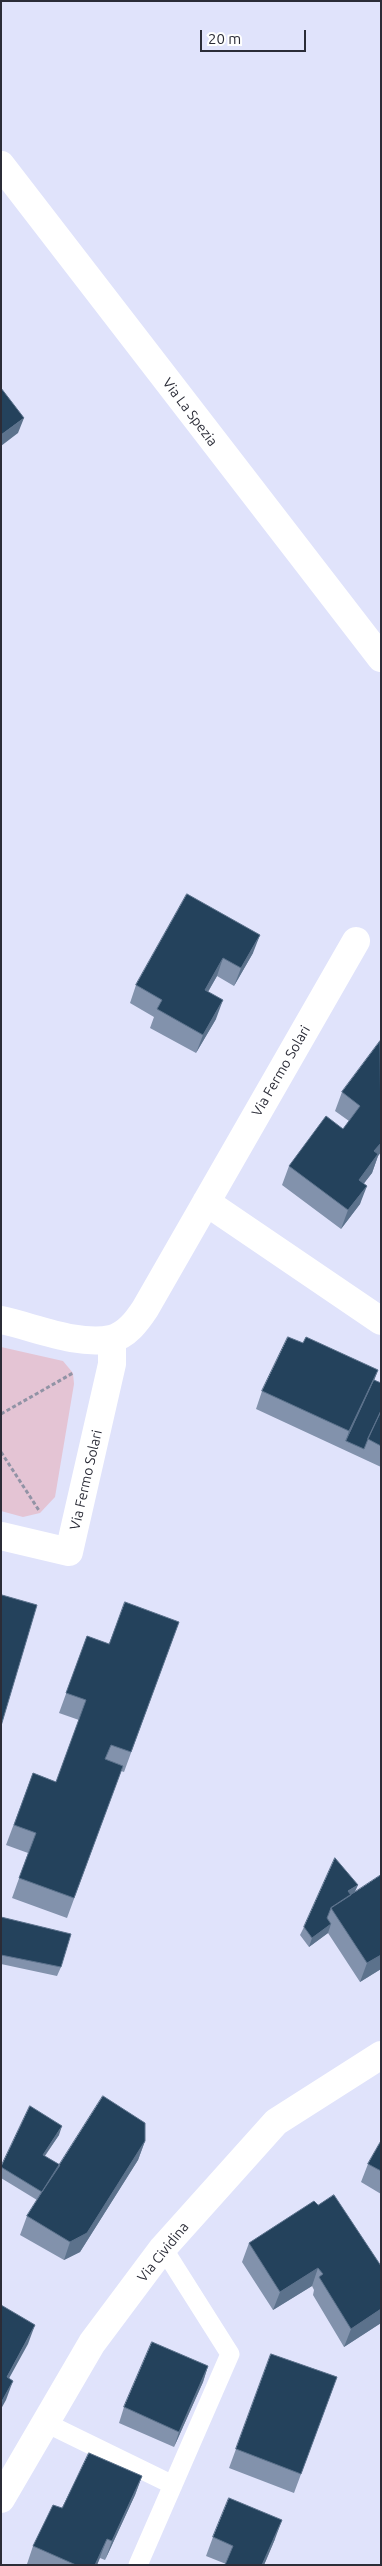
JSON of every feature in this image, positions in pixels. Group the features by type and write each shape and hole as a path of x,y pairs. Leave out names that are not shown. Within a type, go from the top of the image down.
{"street":[{"name":"Via La Spezia","path":"1,165 381,658"},
{"name":"Via Fermo Solari","path":"1,1536 69,1552 112,1364 112,1339 132,1327 145,1309 356,941"},
{"path":"206,1202 381,1321"},
{"path":"1,1320 83,1340 112,1339"},
{"name":"Via Cividina","path":"1,2499 92,2343 164,2248 276,2122 381,2055"}],"lane":[{"path":"138,2565 230,2354 164,2248"},
{"path":"46,2423 173,2485"}],"path":[{"path":"1,1414 73,1372"},
{"path":"1,1452 40,1513"}],"shaded area":[{"path":"1,1347 63,1361 73,1373 74,1384 55,1497 40,1513 23,1517 1,1511"}],"building":[{"path":"1,388 24,418 1,435"},
{"path":"187,894 260,935 241,968 223,958 205,990 223,1000 203,1035 157,1009 162,1000 136,985"},
{"path":"380,1041 381,1143 374,1151 378,1154 359,1180 367,1186 348,1210 289,1166 326,1116 343,1129 360,1106 342,1092"},
{"path":"288,1337 303,1343 306,1337 378,1370 349,1431 262,1391"},
{"path":"374,1380 381,1383 381,1411 364,1449 346,1441"},
{"path":"381,1411 381,1446 368,1439"},
{"path":"2,1595 37,1605 1,1726 1,1597"},
{"path":"125,1602 179,1622 131,1752 111,1745 105,1759 123,1766 74,1898 19,1878 36,1833 14,1825 33,1773 56,1782 86,1700 66,1693 87,1636 109,1644"},
{"path":"335,1858 358,1885 348,1891 351,1895 331,1908 327,1918 331,1924 312,1938 304,1927"},
{"path":"381,1875 381,1955 367,1963 331,1908"},
{"path":"1,1917 71,1934 61,1967 1,1955"},
{"path":"103,2096 145,2123 145,2141 87,2233 70,2242 27,2216"},
{"path":"30,2106 62,2126 43,2155 60,2165 42,2192 1,2167"},
{"path":"381,2141 381,2171 368,2164"},
{"path":"334,2195 381,2266 381,2309 351,2329 319,2277 323,2274 318,2268 280,2292 249,2243 314,2201 318,2205"},
{"path":"1,2305 35,2325 7,2377 13,2381 1,2403"},
{"path":"152,2342 208,2366 179,2432 124,2407"},
{"path":"271,2354 337,2377 301,2474 236,2449"},
{"path":"89,2453 142,2476 112,2541 107,2539 95,2565 76,2565 33,2546 53,2505 62,2508"},
{"path":"229,2498 282,2520 262,2565 225,2565 233,2546 213,2537"}]}
